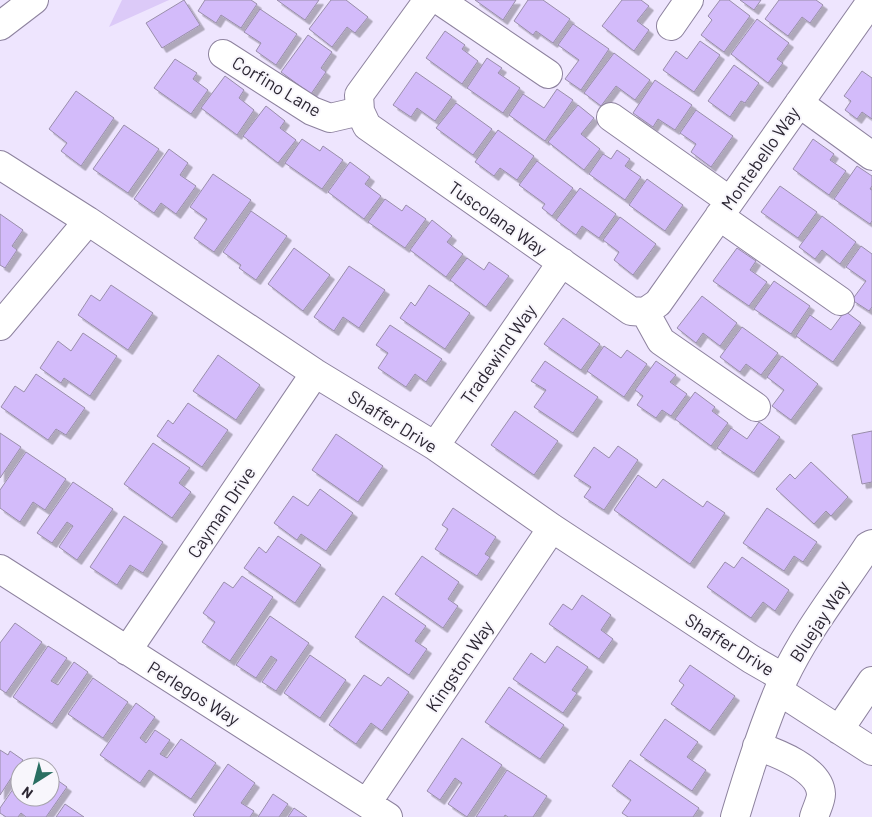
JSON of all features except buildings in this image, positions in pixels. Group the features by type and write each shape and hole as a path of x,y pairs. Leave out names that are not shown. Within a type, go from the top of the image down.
{"street":[{"path":"0,26 34,0"},
{"path":"360,111 359,95 428,0"},
{"path":"439,0 548,74"},
{"path":"671,26 689,0"},
{"name":"Montebello Way","path":"645,312 658,303 872,0"},
{"name":"Corfino Lane","path":"223,54 312,111 330,118 360,111"},
{"path":"800,103 872,156"},
{"name":"Tuscolana Way","path":"360,111 367,126 631,311 645,312"},
{"path":"611,117 840,300"},
{"name":"Shaffer Drive","path":"0,165 88,221 315,372 435,446 552,528 751,659 839,730 872,751"},
{"path":"0,326 88,221"},
{"name":"Tradewind Way","path":"435,446 562,262"},
{"path":"645,312 661,340 756,407"},
{"name":"Cayman Drive","path":"127,651 315,372"},
{"name":"Kingston Way","path":"377,810 552,528"},
{"name":"Bluejay Way","path":"735,817 750,764 782,684 802,645 872,544"},
{"name":"Perlegos Way","path":"0,570 377,810"},
{"path":"839,730 872,681"},
{"path":"757,746 782,755 815,778 821,794 814,817"}],"shaded area":[{"path":"122,0 169,0 109,27"}]}
